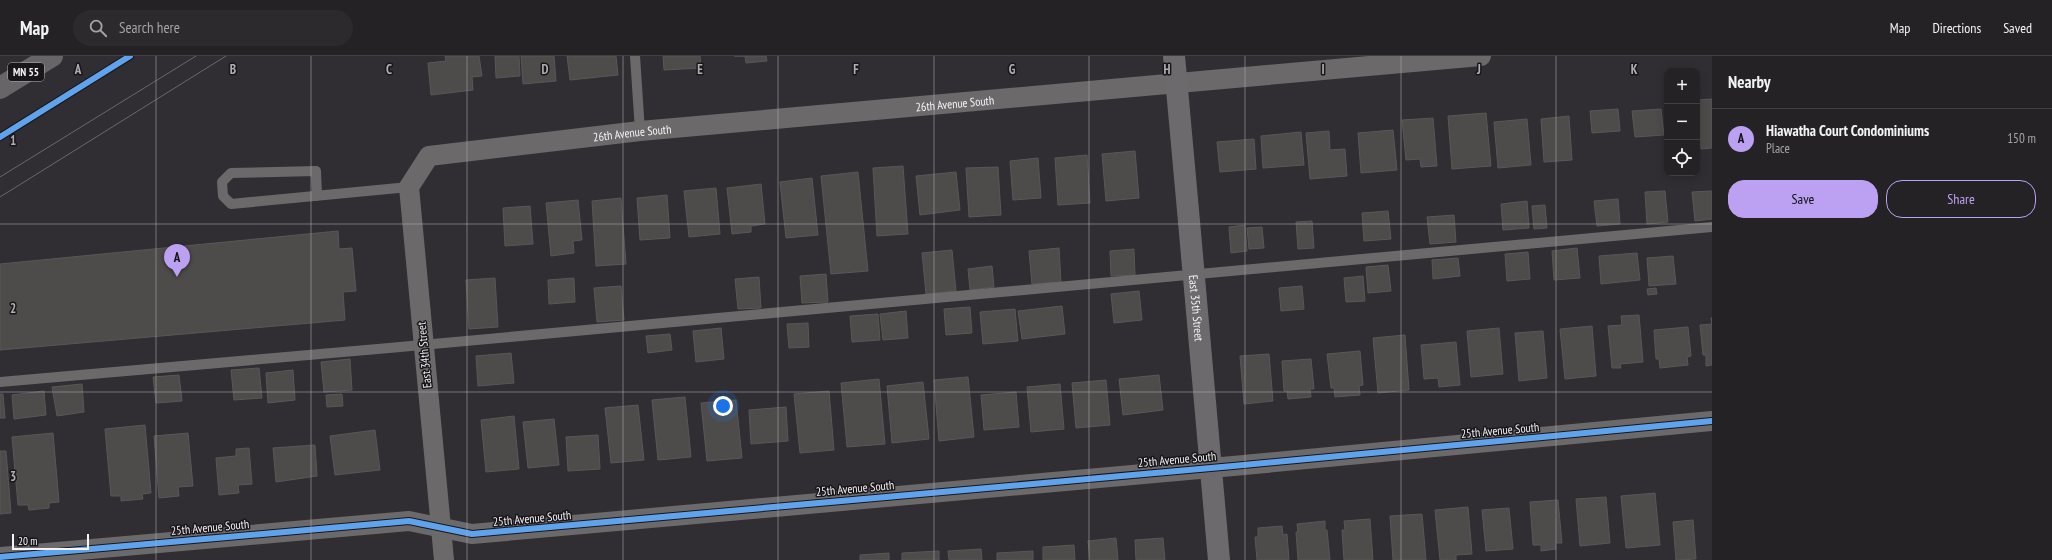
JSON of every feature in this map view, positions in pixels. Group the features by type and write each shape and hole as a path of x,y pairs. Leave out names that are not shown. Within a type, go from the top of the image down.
{"highway":[{"name":"MN 55","path":"0,88 52,56"}],"street":[{"name":"East 35th Street","path":"1174,56 1192,274 1212,467 1219,560"},
{"name":"26th Avenue South","path":"409,187 429,156 640,131 1481,56"},
{"name":"East 34th Street","path":"409,187 444,560"},
{"name":"25th Avenue South","path":"0,557 409,521 472,534 1712,421"}],"lane":[{"path":"635,56 640,131"},
{"path":"316,196 316,171 231,173 222,182 223,196 231,204 316,196 409,187"},
{"path":"0,382 423,345 1712,227"}],"building":[{"path":"445,56 479,56 482,76 472,77 473,90 431,95 428,63 446,61"},
{"path":"495,56 519,56 520,76 496,78"},
{"path":"521,56 554,56 556,81 523,84"},
{"path":"567,56 616,56 618,75 570,80"},
{"path":"663,56 700,56 701,68 664,70"},
{"path":"745,56 766,56 767,61 746,63"},
{"path":"1712,99 1712,148 1701,149 1700,145 1700,100"},
{"path":"1618,109 1620,131 1592,133 1590,111"},
{"path":"1661,109 1664,135 1635,137 1632,111"},
{"path":"1486,113 1491,166 1452,169 1448,116"},
{"path":"1569,116 1572,160 1544,162 1541,119"},
{"path":"1433,118 1437,166 1421,167 1420,159 1406,160 1402,120"},
{"path":"1527,119 1531,165 1498,168 1494,122"},
{"path":"1393,130 1397,170 1361,173 1358,133"},
{"path":"1329,131 1330,150 1345,149 1347,176 1310,179 1306,133"},
{"path":"1301,132 1304,165 1263,168 1261,136"},
{"path":"1254,139 1256,169 1220,172 1217,142"},
{"path":"1135,151 1139,198 1106,201 1102,154"},
{"path":"1087,155 1090,203 1058,205 1055,158"},
{"path":"1038,158 1041,198 1013,200 1010,161"},
{"path":"903,166 908,234 877,236 873,168"},
{"path":"998,167 1001,215 969,217 966,168"},
{"path":"858,172 868,271 831,274 821,176"},
{"path":"956,172 960,210 920,215 916,176"},
{"path":"812,178 818,235 786,238 780,182"},
{"path":"761,184 765,224 751,226 751,232 732,234 727,188"},
{"path":"716,188 720,234 689,237 684,191"},
{"path":"1665,191 1668,222 1647,224 1645,192"},
{"path":"1712,191 1712,219 1695,221 1692,192"},
{"path":"667,195 670,238 640,240 637,198"},
{"path":"621,198 626,264 596,266 592,201"},
{"path":"1618,199 1620,224 1597,226 1594,201"},
{"path":"578,200 582,240 573,241 574,253 551,256 546,203"},
{"path":"1527,201 1529,228 1503,230 1501,204"},
{"path":"1545,205 1547,228 1534,229 1532,206"},
{"path":"530,206 533,244 505,246 503,208"},
{"path":"1388,211 1391,239 1364,241 1362,213"},
{"path":"1454,215 1456,242 1430,244 1427,217"},
{"path":"1312,221 1314,248 1298,249 1296,222"},
{"path":"1245,225 1247,251 1231,253 1229,227"},
{"path":"1262,227 1264,248 1249,249 1247,228"},
{"path":"338,231 339,249 352,248 356,291 343,292 345,320 0,350 0,264"},
{"path":"1059,248 1061,282 1032,284 1029,251"},
{"path":"1577,248 1580,278 1554,280 1552,251"},
{"path":"1134,249 1135,275 1111,276 1110,251"},
{"path":"952,250 956,291 926,294 922,253"},
{"path":"1528,252 1530,279 1507,281 1505,254"},
{"path":"1637,253 1640,280 1601,284 1599,256"},
{"path":"1673,256 1676,284 1649,286 1647,258"},
{"path":"1458,258 1460,276 1433,279 1432,260"},
{"path":"1388,265 1391,291 1368,293 1366,267"},
{"path":"992,266 994,287 970,290 968,269"},
{"path":"826,274 828,302 802,303 800,276"},
{"path":"1363,276 1365,301 1346,302 1344,278"},
{"path":"759,277 761,308 738,309 735,279"},
{"path":"495,278 498,327 469,329 466,280"},
{"path":"574,278 575,302 549,304 548,280"},
{"path":"621,286 624,320 597,322 594,288"},
{"path":"1302,286 1304,309 1281,311 1279,288"},
{"path":"1656,288 1657,294 1648,295 1647,289"},
{"path":"1139,291 1142,320 1114,323 1111,294"},
{"path":"1062,306 1065,334 1022,339 1018,311"},
{"path":"970,307 972,333 946,335 944,309"},
{"path":"1015,309 1018,341 983,344 980,312"},
{"path":"906,311 908,338 883,340 880,314"},
{"path":"878,314 880,340 852,342 850,316"},
{"path":"1639,315 1643,362 1620,364 1621,368 1612,368 1608,326 1622,325 1621,316"},
{"path":"808,323 809,347 789,348 787,324"},
{"path":"1712,324 1712,365 1706,366 1706,355 1703,355 1700,325"},
{"path":"1592,326 1596,376 1565,379 1560,329"},
{"path":"1688,327 1691,356 1687,357 1688,365 1660,368 1659,359 1656,359 1654,330"},
{"path":"721,328 724,359 696,362 693,331"},
{"path":"1499,328 1503,374 1471,377 1467,331"},
{"path":"1543,331 1547,378 1519,381 1515,333"},
{"path":"670,334 672,350 648,353 646,336"},
{"path":"1405,335 1409,390 1378,393 1373,338"},
{"path":"1456,342 1460,385 1439,387 1438,378 1424,379 1421,345"},
{"path":"1360,351 1363,385 1359,386 1360,395 1335,397 1334,388 1331,388 1327,354"},
{"path":"511,353 514,383 478,386 476,356"},
{"path":"1269,354 1273,401 1244,404 1240,356"},
{"path":"350,359 352,390 324,392 321,362"},
{"path":"1311,359 1314,389 1310,389 1311,397 1288,399 1287,391 1284,391 1282,361"},
{"path":"259,368 262,398 234,400 231,370"},
{"path":"293,370 295,400 268,403 266,373"},
{"path":"179,375 182,401 156,403 153,377"},
{"path":"1159,375 1163,410 1123,415 1119,379"},
{"path":"968,377 974,437 939,441 934,380"},
{"path":"879,379 885,444 847,447 841,383"},
{"path":"1106,380 1110,425 1076,428 1072,383"},
{"path":"923,382 929,439 892,443 887,386"},
{"path":"82,384 84,412 57,416 52,387"},
{"path":"1060,384 1064,429 1031,432 1027,387"},
{"path":"44,391 46,415 14,419 12,395"},
{"path":"829,391 834,450 800,453 794,394"},
{"path":"1016,392 1019,427 984,430 981,395"},
{"path":"0,394 3,394 5,418 0,418"},
{"path":"342,394 343,406 327,407 326,395"},
{"path":"685,397 691,457 658,460 652,400"},
{"path":"736,400 742,458 707,461 701,403"},
{"path":"638,405 644,460 611,463 605,408"},
{"path":"786,407 788,441 751,444 749,410"},
{"path":"514,416 519,469 486,472 481,420"},
{"path":"554,419 559,465 528,468 523,422"},
{"path":"145,425 151,493 142,494 143,499 121,501 121,496 111,496 105,429"},
{"path":"375,430 380,470 335,475 330,436"},
{"path":"53,433 59,502 49,503 49,508 29,510 28,505 18,505 12,437"},
{"path":"188,433 193,486 178,487 179,496 159,498 154,436"},
{"path":"598,435 600,469 568,471 566,437"},
{"path":"315,445 317,476 276,482 273,448"},
{"path":"249,448 252,484 238,485 239,493 219,495 216,458 236,456 236,449"},
{"path":"0,451 6,451 11,513 0,514"},
{"path":"1655,493 1660,545 1626,548 1621,496"},
{"path":"1606,497 1610,543 1580,546 1576,499"},
{"path":"1558,500 1562,543 1555,543 1556,549 1541,551 1541,545 1533,545 1530,502"},
{"path":"1468,507 1472,554 1456,555 1456,560 1440,560 1435,510"},
{"path":"1509,508 1513,549 1486,551 1482,510"},
{"path":"1422,514 1426,560 1393,560 1390,516"},
{"path":"1370,519 1373,560 1344,560 1342,530 1345,530 1344,521"},
{"path":"1693,520 1696,559 1676,560 1673,522"},
{"path":"1325,521 1330,560 1298,560 1296,532 1298,532 1297,524"},
{"path":"1282,526 1283,535 1287,534 1289,560 1257,560 1255,537 1258,537 1258,528"},
{"path":"1116,538 1118,560 1090,560 1088,541"},
{"path":"1163,538 1165,560 1136,560 1135,540"},
{"path":"1074,545 1075,560 1043,560 1043,547"},
{"path":"981,549 982,560 949,560 948,551"},
{"path":"939,551 939,560 902,560 902,553"},
{"path":"1033,551 1033,560 997,560 997,553"},
{"path":"889,553 889,560 860,560 860,555"}],"tram line":[{"path":"0,177 196,56"},
{"path":"0,197 226,56"}],"cycle path":[{"path":"0,137 130,56"},
{"path":"0,557 409,521 472,534 1233,466 1712,421"}],"place":[{"name":"Hiawatha Court Condominiums","path":"177,277"}]}
